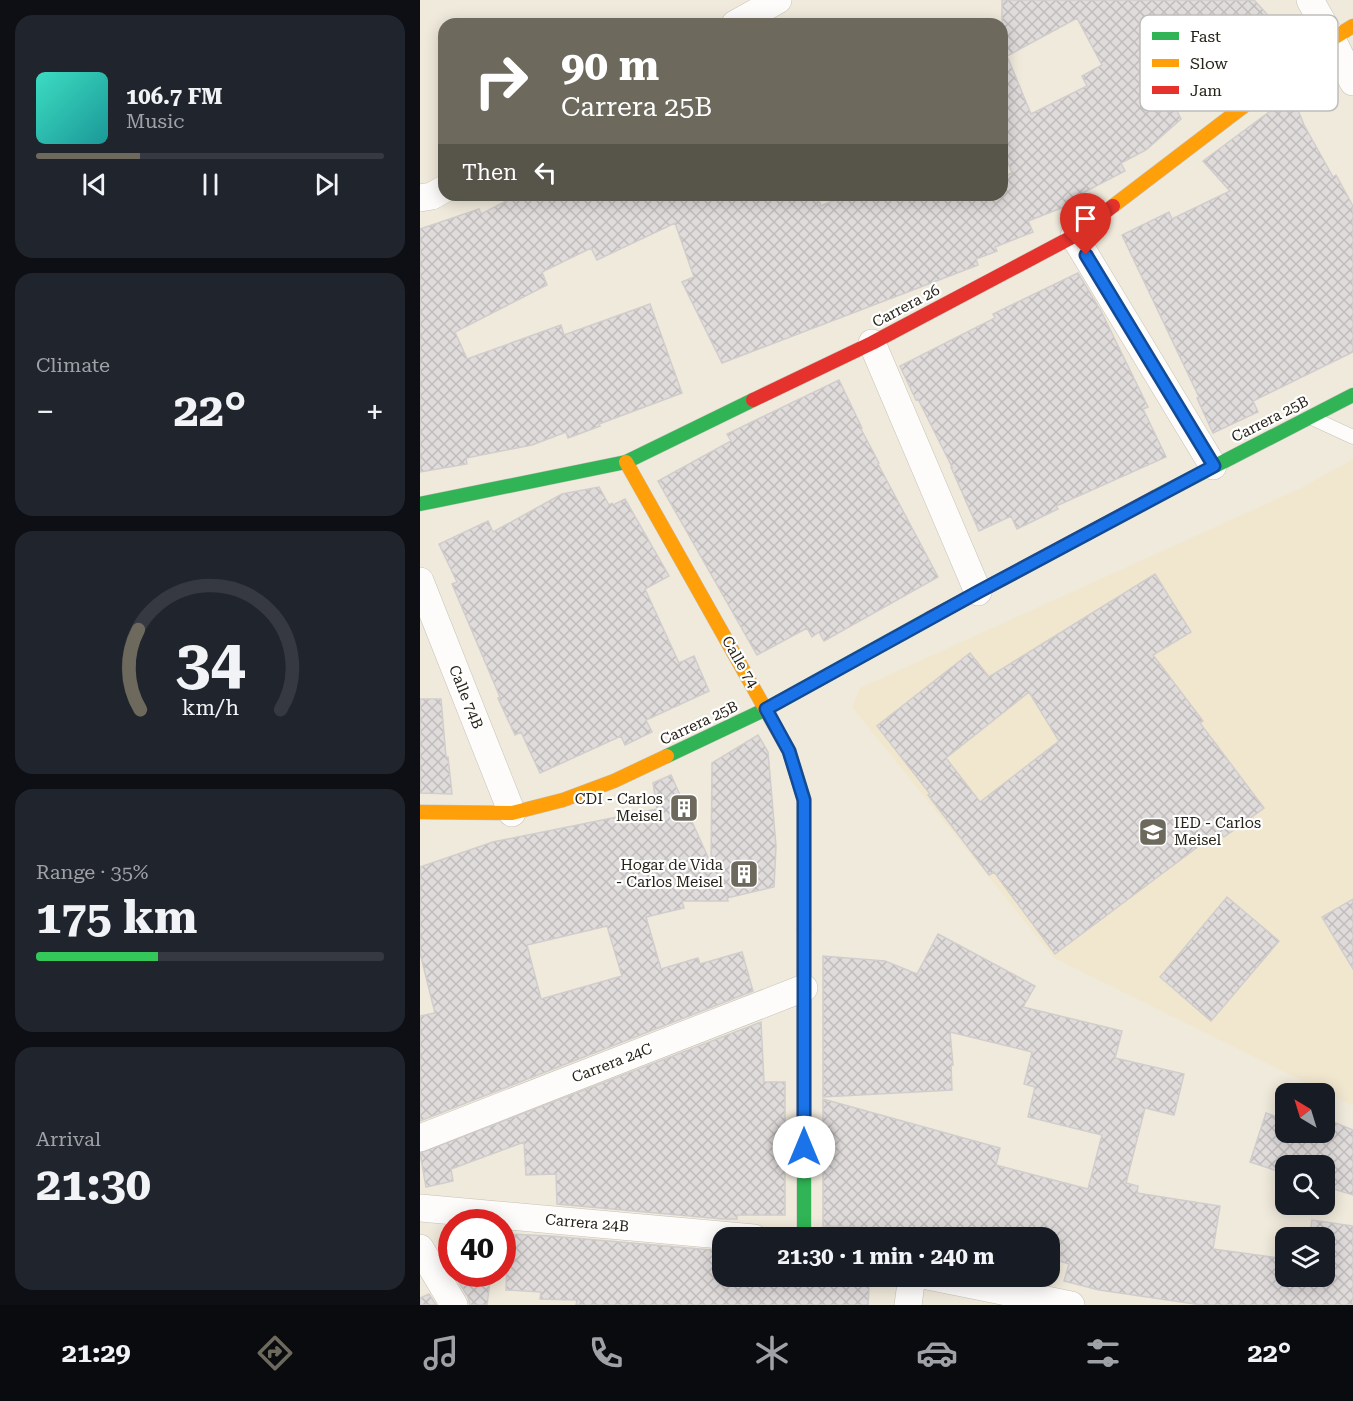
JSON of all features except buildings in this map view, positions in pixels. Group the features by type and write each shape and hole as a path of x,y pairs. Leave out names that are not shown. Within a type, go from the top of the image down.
{"street":[{"path":"743,13 778,0"},
{"path":"1310,0 1325,15"},
{"path":"1342,32 1353,82"},
{"name":"Carrera 26","path":"420,504 626,462 872,343 1074,236 1238,111"},
{"path":"420,198 438,192"},
{"path":"1074,236 1214,466"},
{"path":"872,343 978,592"},
{"name":"Carrera 25B","path":"420,812 512,813 563,800 614,781 766,709 978,592 1353,395"},
{"name":"Calle 74","path":"626,462 789,751 804,800 804,1227"},
{"name":"Calle 74B","path":"420,581 512,813"},
{"name":"Carrera 24C","path":"420,1138 804,988"},
{"name":"Carrera 24B","path":"420,1208 712,1234"},
{"path":"420,1248 454,1305"},
{"path":"908,1305 910,1287"},
{"path":"982,1287 1071,1305"}],"lane":[{"path":"1310,417 1353,436"}],"shaded area":[{"name":"IED - Carlos Meisel","path":"1353,459 1353,1106 1335,1097 1335,1083 1307,1083 1054,958 852,707 860,688 1301,488"}],"traffic: fast":[{"path":"1155,497 1353,395"},
{"path":"420,504 626,462 753,400"},
{"path":"667,756 766,709 930,618"},
{"path":"804,929 804,1227"}],"traffic: slow":[{"path":"1338,35 1353,26"},
{"path":"1113,206 1238,111"},
{"path":"626,462 789,751 804,799 804,929"},
{"path":"420,812 512,813 563,800 614,781 667,756"}],"traffic: jam":[{"path":"753,400 872,343 1074,236 1113,206"},
{"path":"930,618 1155,497"}],"place":[{"name":"CDI - Carlos Meisel","path":"684,808"},
{"name":"IED - Carlos Meisel","path":"1153,832"},
{"name":"Hogar de Vida - Carlos Meisel","path":"744,874"}],"route":[{"path":"804,1147 804,800 789,751 766,709 1214,466 1086,255"}]}
